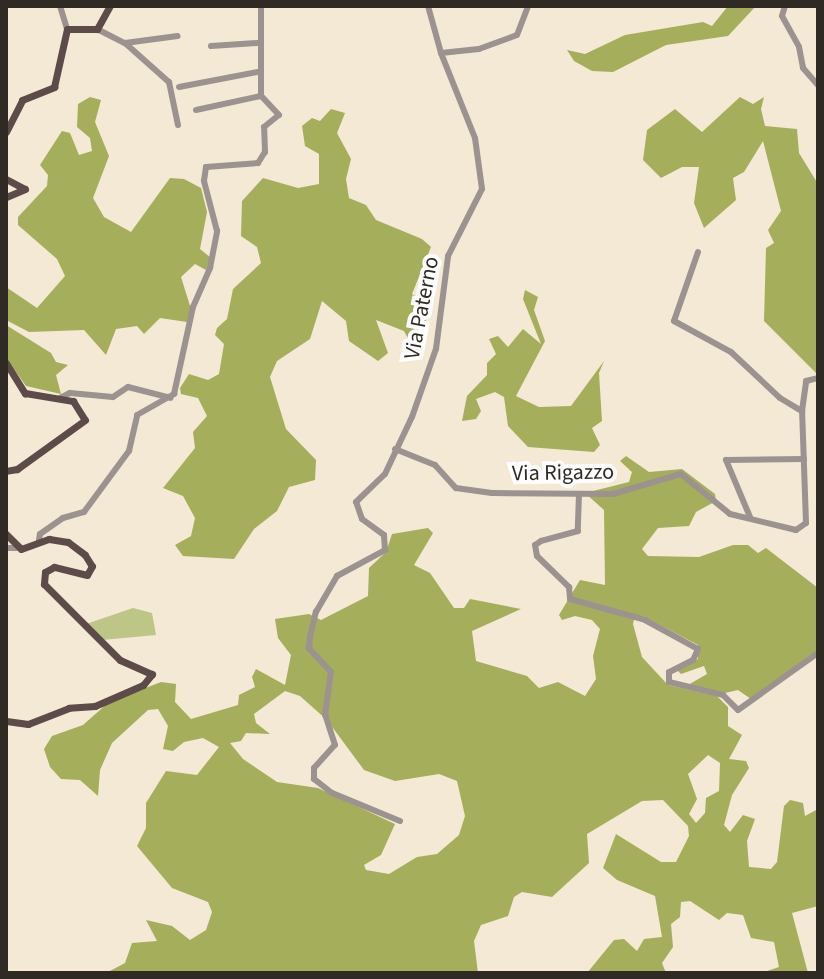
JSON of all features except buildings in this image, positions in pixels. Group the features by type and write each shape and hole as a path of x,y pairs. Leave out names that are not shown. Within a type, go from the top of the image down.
{"main road":[{"path":"6,132 26,97 54,87 67,29 97,29 110,6"},
{"path":"6,179 25,189 6,197"},
{"path":"6,363 28,395 60,398 77,404 83,424 6,471"},
{"path":"6,534 18,548 39,540 68,542 90,560 87,575 54,567 45,572 44,584 120,660 150,670 152,676 95,706 69,708 28,724 6,721"}],"street":[{"path":"60,6 67,29"},
{"path":"171,398 217,231 204,181 206,167 258,163 265,152 264,127 279,115 261,96 258,43 261,6"},
{"name":"Via Paterno","path":"400,821 332,793 314,779 314,768 335,745 325,715 331,672 309,648 313,620 332,581 385,550 384,535 362,519 355,505 366,488 385,474 436,349 448,256 482,189 475,138 441,53 428,6"},
{"path":"441,53 479,49 517,35 528,6"},
{"path":"785,6 782,16 797,43 803,68 818,85"},
{"path":"97,29 125,43 169,82 178,125"},
{"path":"125,43 178,36"},
{"path":"211,46 258,43"},
{"path":"179,87 258,72"},
{"path":"196,110 261,96"},
{"path":"698,252 674,321 731,352 780,398 802,411"},
{"name":"Via Rigazzo","path":"395,449 435,465 443,478 462,490 613,494 681,474 730,514 796,530 806,523 802,411 806,381 818,378"},
{"path":"60,398 70,393 113,397 135,387 171,398"},
{"path":"39,540 40,534 63,518 84,512 129,451 141,411 171,398"},
{"path":"750,517 726,460 804,459"},
{"path":"579,494 580,529 541,541 535,545 537,556 569,587 570,599 645,620 698,649 693,660 669,672 669,682 723,695 738,710 818,653"},
{"path":"6,548 18,548"}],"green space":[{"path":"728,6 756,6 728,36 666,45 613,72 592,71 574,61 567,50 585,54 625,35 703,22 712,26"},
{"path":"90,97 101,100 95,122 109,156 93,198 104,217 131,232 170,178 184,179 201,188 207,212 200,249 211,258 206,270 195,264 181,277 191,309 187,322 160,318 144,334 137,326 116,329 106,355 84,330 29,332 6,320 6,287 37,308 65,276 57,259 18,225 18,217 47,186 48,175 40,165 62,131 70,133 79,155 92,151 90,138 77,127 78,104"},
{"path":"740,97 753,104 764,97 761,109 765,126 797,129 799,153 818,184 818,375 764,321 766,248 774,243 768,230 781,211 763,141 744,172 733,178 736,200 704,228 694,203 699,167 682,167 661,178 643,160 647,130 675,109 702,132"},
{"path":"331,109 345,113 337,133 351,159 346,179 349,198 366,205 376,220 422,239 431,247 412,294 427,304 430,315 410,342 404,331 376,320 388,353 378,361 349,341 346,321 322,301 310,339 277,361 270,377 286,429 316,460 315,480 289,487 277,511 254,529 234,559 183,556 175,545 191,536 195,518 183,496 163,488 195,448 193,432 207,416 198,398 181,394 180,388 189,374 208,380 219,374 224,344 215,335 217,328 227,319 233,289 261,263 257,247 241,236 242,201 263,178 298,188 319,184 319,154 305,146 302,126 312,118 320,121"},
{"path":"525,290 538,297 534,310 545,341 516,396 539,407 571,406 604,361 599,373 602,421 592,428 600,445 594,452 528,447 508,426 504,397 495,392 476,399 481,411 476,419 462,421 467,396 487,375 487,363 496,354 489,339 498,336 508,347 523,329 541,344 523,299"},
{"path":"6,325 51,353 56,362 68,365 56,375 61,394 26,386 6,358"},
{"path":"626,456 649,472 682,469 715,494 716,501 696,512 689,526 658,528 642,549 648,556 699,557 733,545 748,545 758,553 766,548 818,588 818,650 751,699 738,690 725,693 688,685 707,674 704,666 681,674 677,670 698,659 698,645 645,617 635,615 633,624 642,657 668,685 717,696 728,707 728,726 742,735 729,759 746,761 749,768 732,795 724,825 730,832 743,815 755,819 747,841 749,867 771,869 777,862 784,806 790,800 803,803 805,816 818,809 818,906 792,913 808,973 761,973 779,967 774,942 751,938 743,915 727,913 719,920 690,901 681,902 680,917 671,924 673,947 662,963 666,973 587,973 614,940 624,939 637,951 644,939 662,937 655,896 617,880 603,868 616,834 661,862 676,862 689,836 688,826 663,800 642,801 587,834 589,863 552,897 522,892 514,897 508,916 481,925 474,941 478,973 106,973 125,963 132,943 157,941 146,920 172,926 190,940 206,930 212,912 208,902 172,888 137,846 146,828 146,803 166,771 197,775 219,747 203,738 184,742 173,751 163,749 168,726 158,709 148,710 112,743 100,770 98,796 80,780 61,779 50,767 44,749 52,736 83,725 109,702 161,682 176,684 175,702 191,719 238,705 239,695 255,687 252,677 256,669 285,685 291,655 278,638 275,619 309,614 321,620 368,596 369,568 386,552 392,534 428,528 433,533 414,565 430,573 454,608 464,608 470,599 521,609 472,631 476,661 527,676 539,688 558,682 585,696 596,679 593,656 600,629 592,620 575,616 562,620 559,615 580,580 605,585 604,510 585,493 629,482 632,472 620,461","holes":["285,691 300,696 327,720 364,770 395,781 439,774 457,781 465,816 459,835 437,854 417,857 389,874 366,870 364,865 381,855 395,824 318,788 277,782 243,759 230,743 241,741 246,733 270,734 256,723 254,714","708,755 720,763 719,791 706,798 705,813 696,823 689,814 697,799 688,774"]},
{"path":"133,608 152,613 156,635 102,640 86,624"}]}
